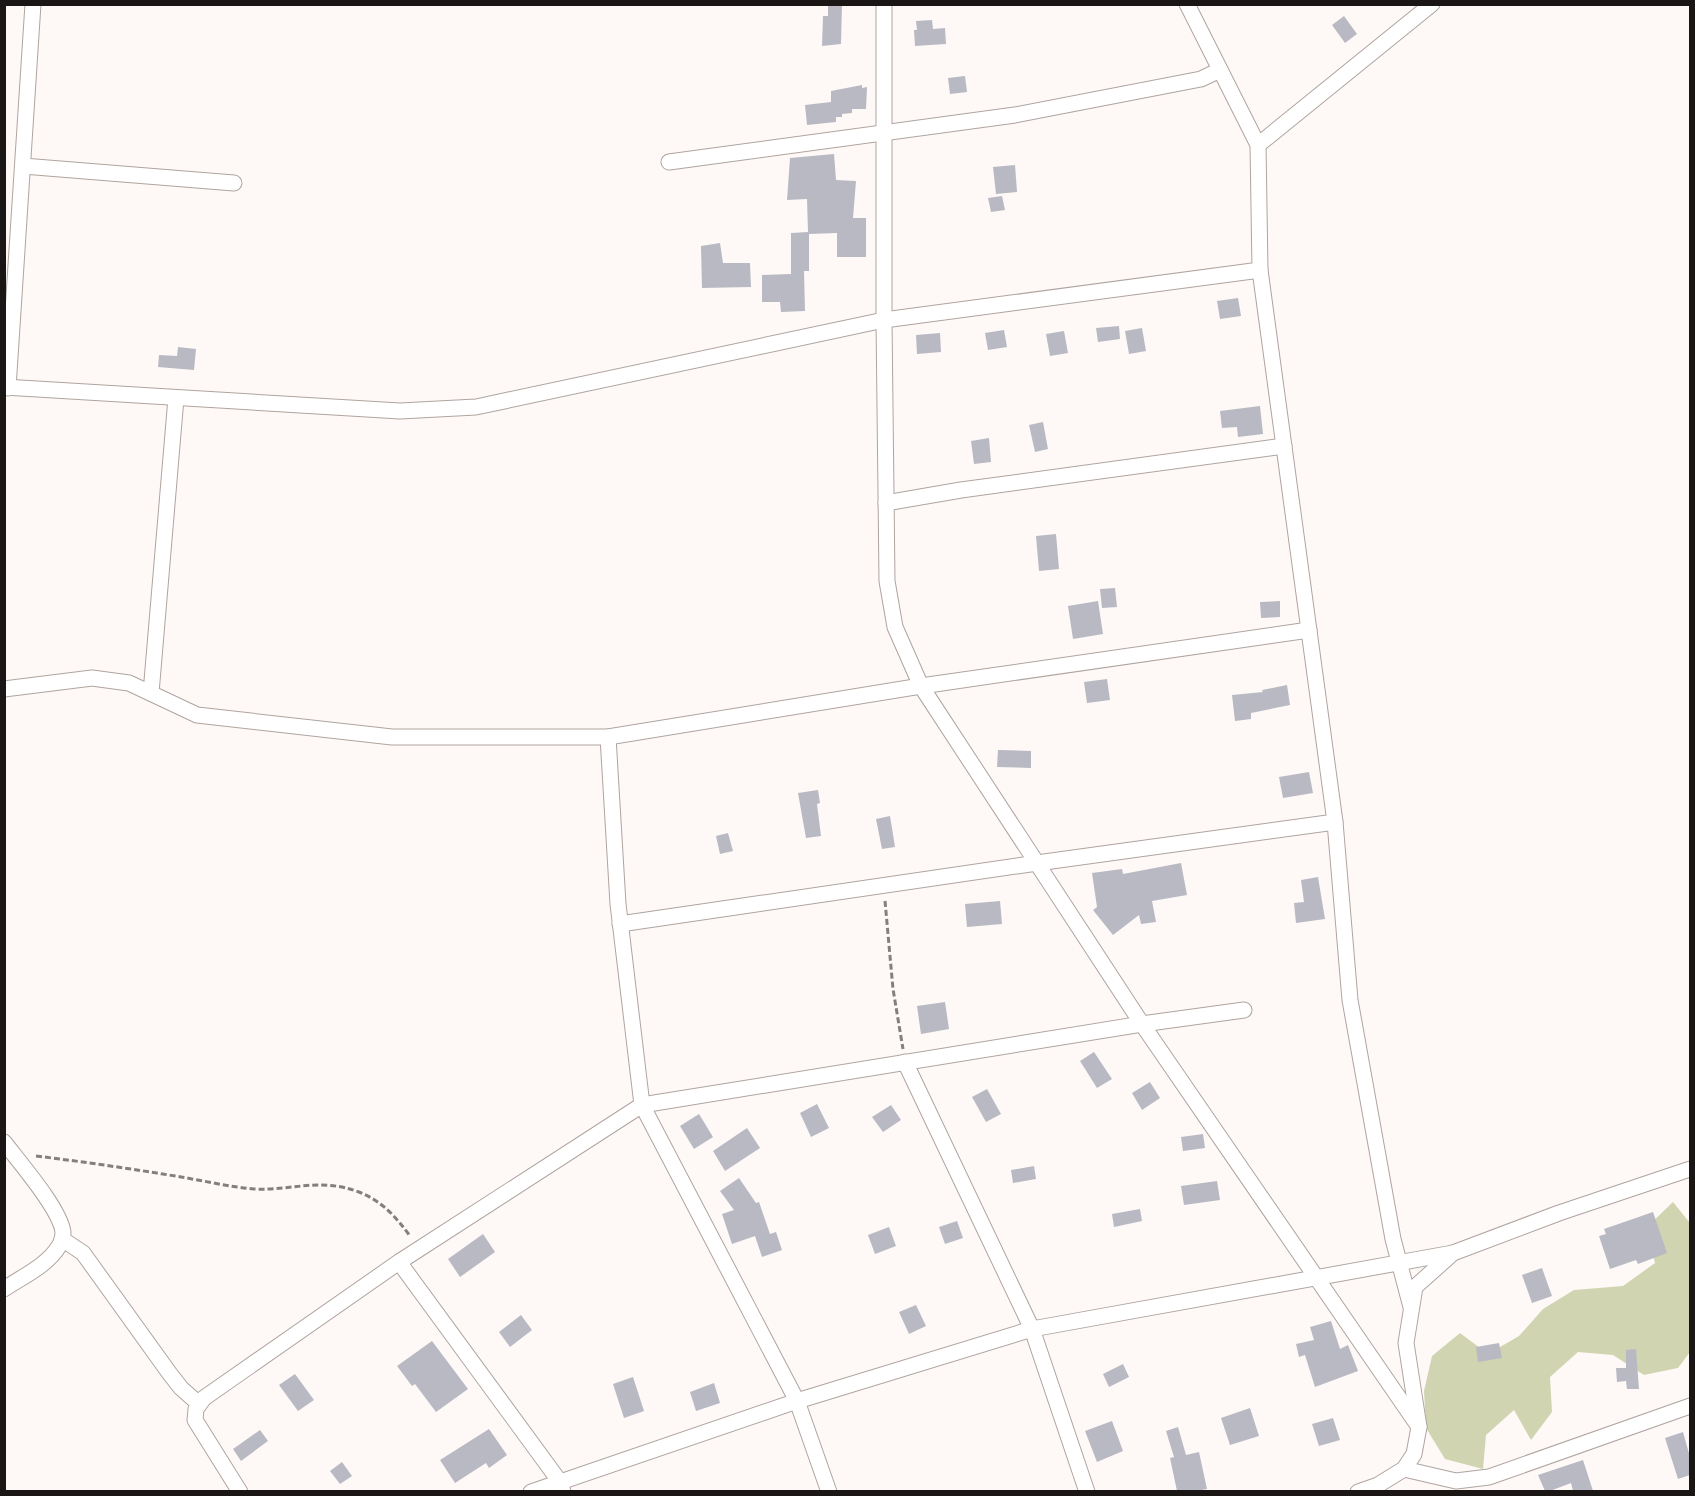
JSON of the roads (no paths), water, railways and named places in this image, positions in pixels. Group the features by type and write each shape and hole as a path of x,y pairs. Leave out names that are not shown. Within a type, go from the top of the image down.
{"street":[{"path":"33,4 6,387 400,411 476,406 884,320 1260,270"},
{"path":"884,4 887,581 895,627 921,686 1142,1024 1419,1427"},
{"path":"1187,4 1258,145 1260,270 1335,822 1350,1000 1393,1239 1411,1307"},
{"path":"1258,145 1432,4"},
{"path":"669,162 1015,115 1201,79 1220,70"},
{"path":"23,166 234,183"},
{"path":"151,693 176,398"},
{"path":"886,503 961,490 1284,446"},
{"path":"4,689 92,678 129,683 198,715 392,737 609,737 921,686 1309,630"},
{"path":"609,737 620,924 642,1105 797,1401 829,1491"},
{"path":"620,924 1335,822"},
{"path":"240,1491 195,1420 196,1409 204,1398 399,1262 642,1105 1142,1024 1244,1010"},
{"path":"905,1062 1032,1329 1087,1491"},
{"path":"4,1142 60,1221 64,1235 51,1257 4,1289"},
{"path":"531,1491 561,1487 797,1401 1032,1329 1453,1253 1690,1169"},
{"path":"62,1239 83,1253 170,1374 181,1388 199,1404"},
{"path":"1358,1491 1378,1485 1404,1470 1414,1454 1419,1427 1406,1343 1414,1287 1453,1253"},
{"path":"399,1262 561,1487"},
{"path":"1404,1470 1456,1480 1489,1477 1690,1407"}]}
